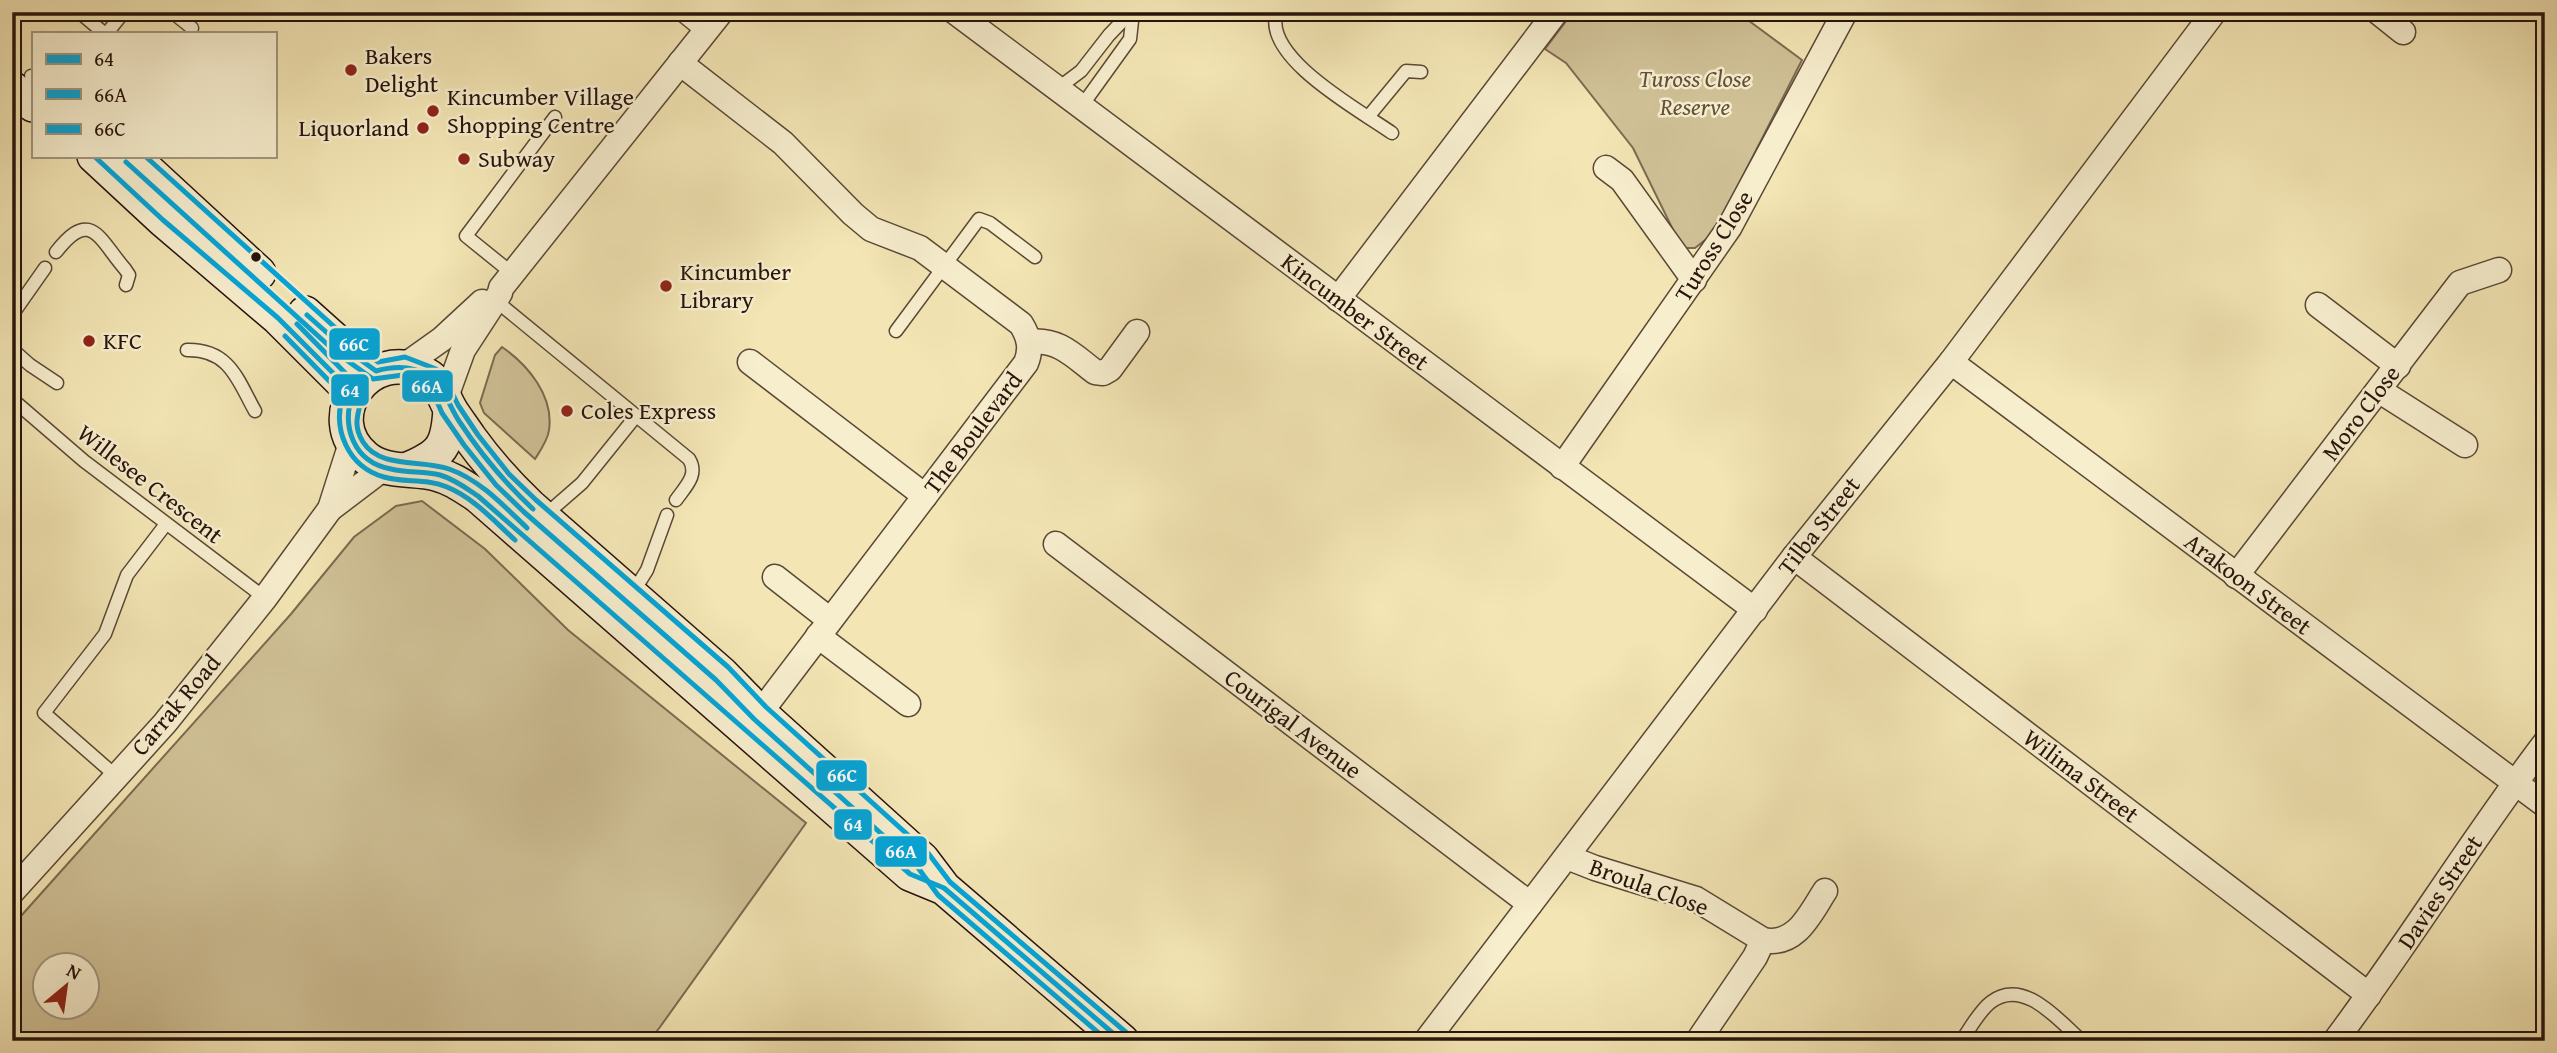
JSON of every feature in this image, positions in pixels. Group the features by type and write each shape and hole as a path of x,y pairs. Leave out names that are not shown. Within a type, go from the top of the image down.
{"main road":[{"path":"96,158 163,220 278,318 378,377 430,376 503,480 722,674 760,713 922,859 944,888 1122,1041"},
{"path":"134,158 378,377"},
{"path":"378,377 347,416 352,440 365,457 396,469 437,474 456,481 478,496 909,874 944,888"},
{"path":"396,469 429,460 444,443 449,433 448,403"}],"street":[{"path":"448,403 463,350 503,288 721,12"},
{"name":"Kincumber Street","path":"955,12 1755,610"},
{"path":"1338,299 1556,12"},
{"name":"Tuross Close","path":"1562,467 1729,228 1845,12"},
{"name":"Tilba Street","path":"1426,1041 1794,557 1951,362 2214,12"},
{"path":"2378,12 2403,32"},
{"name":"The Boulevard","path":"680,63 783,143 871,229 920,248 1021,324 1030,342 1030,354 1026,363 760,713"},
{"path":"1606,169 1622,180 1694,280"},
{"name":"Moro Close","path":"2236,576 2460,283 2499,270"},
{"path":"378,377 442,339 496,288 503,288"},
{"path":"2318,305 2398,366"},
{"path":"1030,342 1043,340 1056,343 1095,372 1103,373 1110,369 1137,332"},
{"path":"750,362 925,496"},
{"name":"Arakoon Street","path":"1951,362 2545,805"},
{"path":"2379,390 2465,445"},
{"name":"Carrak Road","path":"12,892 165,723 265,598 330,509 352,440"},
{"name":"Carrak Road","path":"330,509 396,469"},
{"name":"Courigal Avenue","path":"1056,544 1530,904"},
{"name":"Wilima Street","path":"1794,557 2369,995"},
{"path":"775,577 824,628 908,704"},
{"name":"Davies Street","path":"2334,1041 2545,743"},
{"name":"Broula Close","path":"1567,857 1696,899 1763,940"},
{"path":"1698,1041 1755,957 1763,940 1773,942 1796,933 1825,891"}],"lane":[{"path":"79,12 105,32"},
{"path":"107,32 124,12"},
{"path":"172,12 192,28"},
{"path":"678,12 704,33"},
{"path":"1056,89 1081,71 1109,35 1132,12"},
{"path":"1081,107 1130,38 1132,12"},
{"path":"1277,12 1274,20 1282,47 1302,70 1392,133"},
{"path":"1368,117 1406,71 1421,72"},
{"path":"555,117 466,236 503,288 636,416 692,463 693,476 676,500"},
{"path":"896,331 979,219 990,223 1035,257"},
{"path":"56,252 79,229 95,232 129,275 126,285"},
{"path":"12,315 45,268"},
{"path":"12,349 57,383"},
{"path":"187,350 199,349 210,353 231,369 242,383 255,411"},
{"name":"Willesee Crescent","path":"12,400 84,461 265,598"},
{"path":"543,517 582,482 636,416"},
{"path":"631,595 647,570 667,515"},
{"path":"116,776 44,713 105,634 127,575 166,524"},
{"path":"1961,1041 1989,1003 2005,993 2031,997 2082,1041"}],"green space":[{"name":"Tuross Close Reserve","path":"1573,12 1737,12 1802,60 1714,233 1695,248 1682,248 1633,148 1566,63 1545,49"},
{"path":"502,347 530,372 547,405 548,434 535,459 484,413 480,403 495,355"},
{"path":"422,501 485,549 568,630 806,823 649,1041 12,1041 12,926 291,614 354,537 396,506"}],"transit line":[{"name":"64","path":"96,158 163,220 278,318 353,393 350,430 353,441 367,459 391,469 445,477 478,496 910,874 944,888 1122,1041"},
{"name":"66C","path":"147,158 349,340 378,362 405,357 436,369 446,380 458,405 478,435 509,474 536,500 728,667 766,707 928,853 950,882 1128,1034"},
{"name":"66A","path":"126,162 338,354 373,379 403,375 425,384 432,390 442,413 464,445 496,485 524,512 716,680 754,719 916,865 938,895 1108,1041"},
{"name":"64","path":"307,315 343,347 376,371 396,367 410,368 423,372 434,380 484,456 533,509"},
{"name":"66C","path":"297,324 361,389 357,427 370,451 390,460 438,466 460,474 491,494 527,528"},
{"name":"66A","path":"285,336 343,395 340,408 342,433 352,456 361,465 384,477 431,482 447,487 483,510 515,540"}],"place":[{"name":"Bakers Delight","path":"351,70"},
{"name":"Kincumber Village Shopping Centre","path":"433,111"},
{"name":"Liquorland","path":"423,128"},
{"name":"Subway","path":"464,159"},
{"name":"Kincumber Library","path":"666,286"},
{"name":"KFC","path":"89,341"},
{"name":"Coles Express","path":"567,411"}]}
